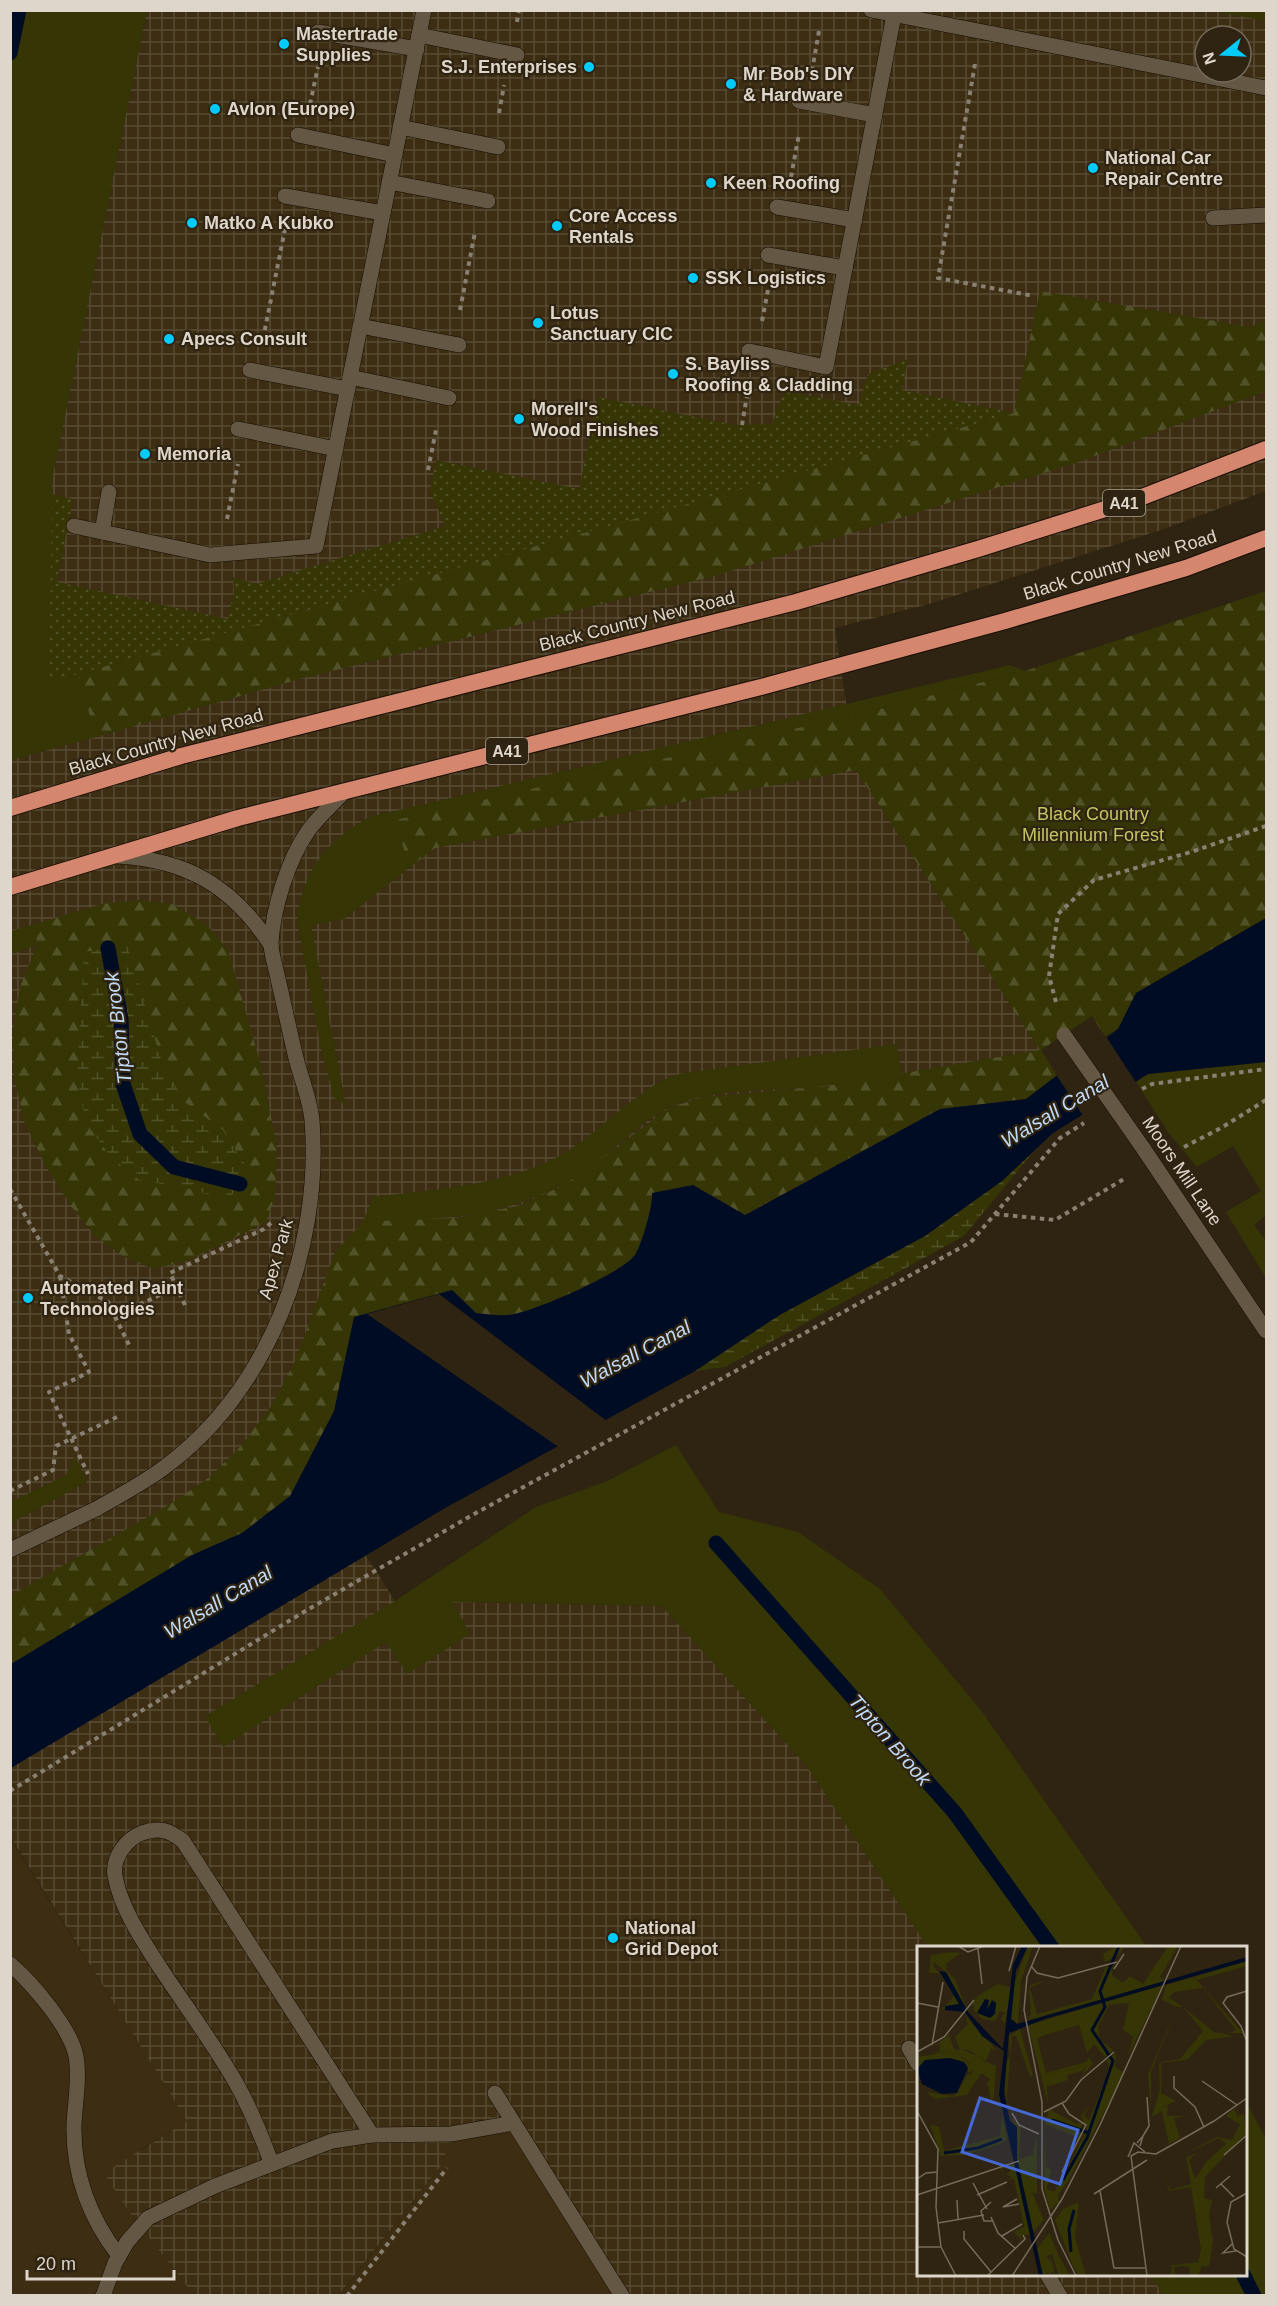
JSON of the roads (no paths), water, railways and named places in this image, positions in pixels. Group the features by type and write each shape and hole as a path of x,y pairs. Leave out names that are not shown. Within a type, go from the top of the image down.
{"highway":[{"name":"Black Country New Road","path":"10,808 181,756 796,602 978,549 1137,499 1266,449"},
{"name":"Black Country New Road","path":"10,887 238,818 761,687 1005,621 1186,568 1266,538"}],"street":[{"path":"74,526 210,555 316,546 424,10"},
{"path":"871,10 1266,88"},
{"path":"749,351 825,367 894,15"},
{"path":"322,32 514,55"},
{"path":"799,101 875,115"},
{"path":"400,127 496,146"},
{"path":"301,136 395,155"},
{"path":"389,182 484,201"},
{"path":"289,197 383,213"},
{"path":"777,207 855,220"},
{"path":"1213,218 1266,215"},
{"path":"768,255 845,268"},
{"path":"360,326 456,344"},
{"path":"254,370 446,397"},
{"path":"242,429 336,449"},
{"path":"102,532 109,492"},
{"name":"Apex Park","path":"271,945 279,905 294,857 308,831 345,791"},
{"name":"Apex Park","path":"10,1550 96,1509 163,1469 208,1429 252,1371 277,1324 297,1272 309,1215 313,1166 312,1118 295,1055 271,945 254,920 203,877 180,866 152,858 114,855"},
{"name":"Moors Mill Lane","path":"1064,1035 1153,1162 1266,1331"},
{"path":"271,2162 253,2115 236,2082 140,1937 124,1903 114,1874 117,1858 123,1847 136,1835 153,1829 171,1831 183,1841 372,2135"},
{"path":"10,1964 23,1975 60,2023 76,2055 76,2162 99,2229 119,2256"},
{"path":"909,2049 917,2062"},
{"path":"495,2093 622,2295"},
{"path":"103,2295 127,2242 148,2218 271,2162 332,2141 372,2135 451,2134 513,2123"},
{"path":"1048,2276 1060,2295"}],"water":[{"name":"Walsall Canal","path":"1266,918 1266,1062 1148,1074 1053,1133 1002,1181 925,1236 778,1316 695,1371 445,1508 11,1768 11,1664 192,1555 242,1533 290,1496 334,1411 354,1317 452,1290 476,1313 509,1315 537,1307 595,1282 627,1263 635,1255 641,1242 649,1215 652,1193 693,1185 745,1215 940,1109 1026,1099 1118,1029 1136,993"}],"waterway":[{"name":"Tipton Brook","path":"10,53 19,10"},
{"name":"Tipton Brook","path":"108,948 121,1019 123,1084 140,1134 174,1167 240,1184"},
{"name":"Tipton Brook","path":"716,1543 955,1813 1051,1946"},
{"name":"Tipton Brook","path":"1244,2276 1254,2296"}],"place":[{"name":"Mastertrade Supplies","path":"284,44"},
{"name":"S.J. Enterprises","path":"589,67"},
{"name":"Mr Bob's DIY & Hardware","path":"731,84"},
{"name":"Avlon (Europe)","path":"215,109"},
{"name":"National Car Repair Centre","path":"1093,168"},
{"name":"Keen Roofing","path":"711,183"},
{"name":"Matko A Kubko","path":"192,223"},
{"name":"Core Access Rentals","path":"557,226"},
{"name":"SSK Logistics","path":"693,278"},
{"name":"Lotus Sanctuary CIC","path":"538,323"},
{"name":"Apecs Consult","path":"169,339"},
{"name":"S. Bayliss Roofing & Cladding","path":"673,374"},
{"name":"Morell's Wood Finishes","path":"519,419"},
{"name":"Memoria","path":"145,454"},
{"name":"Automated Paint Technologies","path":"28,1298"},
{"name":"National Grid Depot","path":"613,1938"}],"park label":[{"name":"Black Country Millennium Forest","path":"1093,824"}]}
